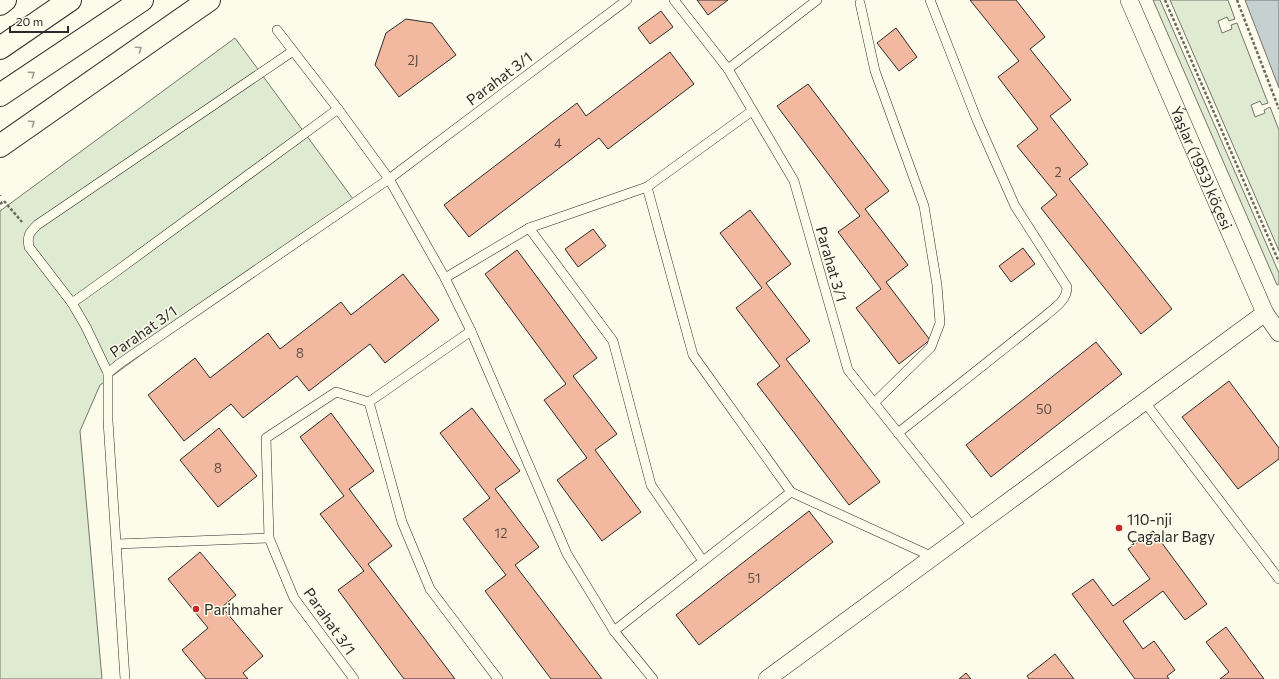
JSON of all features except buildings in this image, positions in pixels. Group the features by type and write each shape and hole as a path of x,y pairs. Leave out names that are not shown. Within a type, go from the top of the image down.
{"main road":[{"path":"0,4 5,0"},
{"path":"0,48 70,0"},
{"path":"0,95 142,0"},
{"path":"0,146 209,0"}],"street":[{"name":"Ýaşlar (1953) köçesi","path":"1129,0 1265,313 1279,333"},
{"path":"767,679 1265,313"}],"lane":[{"name":"Parahat 3/1","path":"125,679 108,421 108,373 389,179 627,0"},
{"name":"Parahat 3/1","path":"674,0 728,69 794,181 848,370 973,528"},
{"path":"728,69 817,0"},
{"path":"898,432 1044,317 1064,299 1067,293 1067,287 1015,206 977,120 930,0"},
{"path":"859,1 875,71 924,206 937,285 940,323 931,347 874,403"},
{"path":"276,30 338,109 389,179 445,278 471,331 567,554 614,631 653,679"},
{"path":"108,373 86,327 72,303 29,246 27,239 30,231 293,51"},
{"path":"72,303 338,109"},
{"path":"445,278 529,228 647,187 752,111"},
{"path":"647,187 694,355 791,492 933,557"},
{"path":"529,228 613,341 651,485 703,561"},
{"path":"471,331 369,402 402,522 430,589 498,679"},
{"name":"Parahat 3/1","path":"354,679 294,598 269,538 266,438 336,392 369,402"},
{"path":"1144,401 1279,579"},
{"path":"614,631 791,492"},
{"path":"117,544 269,538"}],"path":[{"path":"1165,0 1279,262"},
{"path":"1237,0 1279,109"},
{"path":"0,204 4,201 30,231"}],"green space":[{"path":"1153,0 1160,0 1279,273 1279,284 1277,285"},
{"path":"1170,0 1228,0 1235,19 1229,21 1227,17 1218,21 1222,33 1232,29 1231,25 1237,23 1268,103 1262,105 1260,101 1251,105 1255,117 1265,113 1264,110 1270,107 1279,130 1279,251"},
{"path":"235,38 353,199 100,385 80,431 102,679 0,679 0,211"}],"shaded area":[{"path":"1245,0 1279,0 1279,88"}],"place":[{"name":"110-nji Çagalar Bagy","path":"1119,528"},
{"name":"Parihmaher","path":"196,609"}]}
